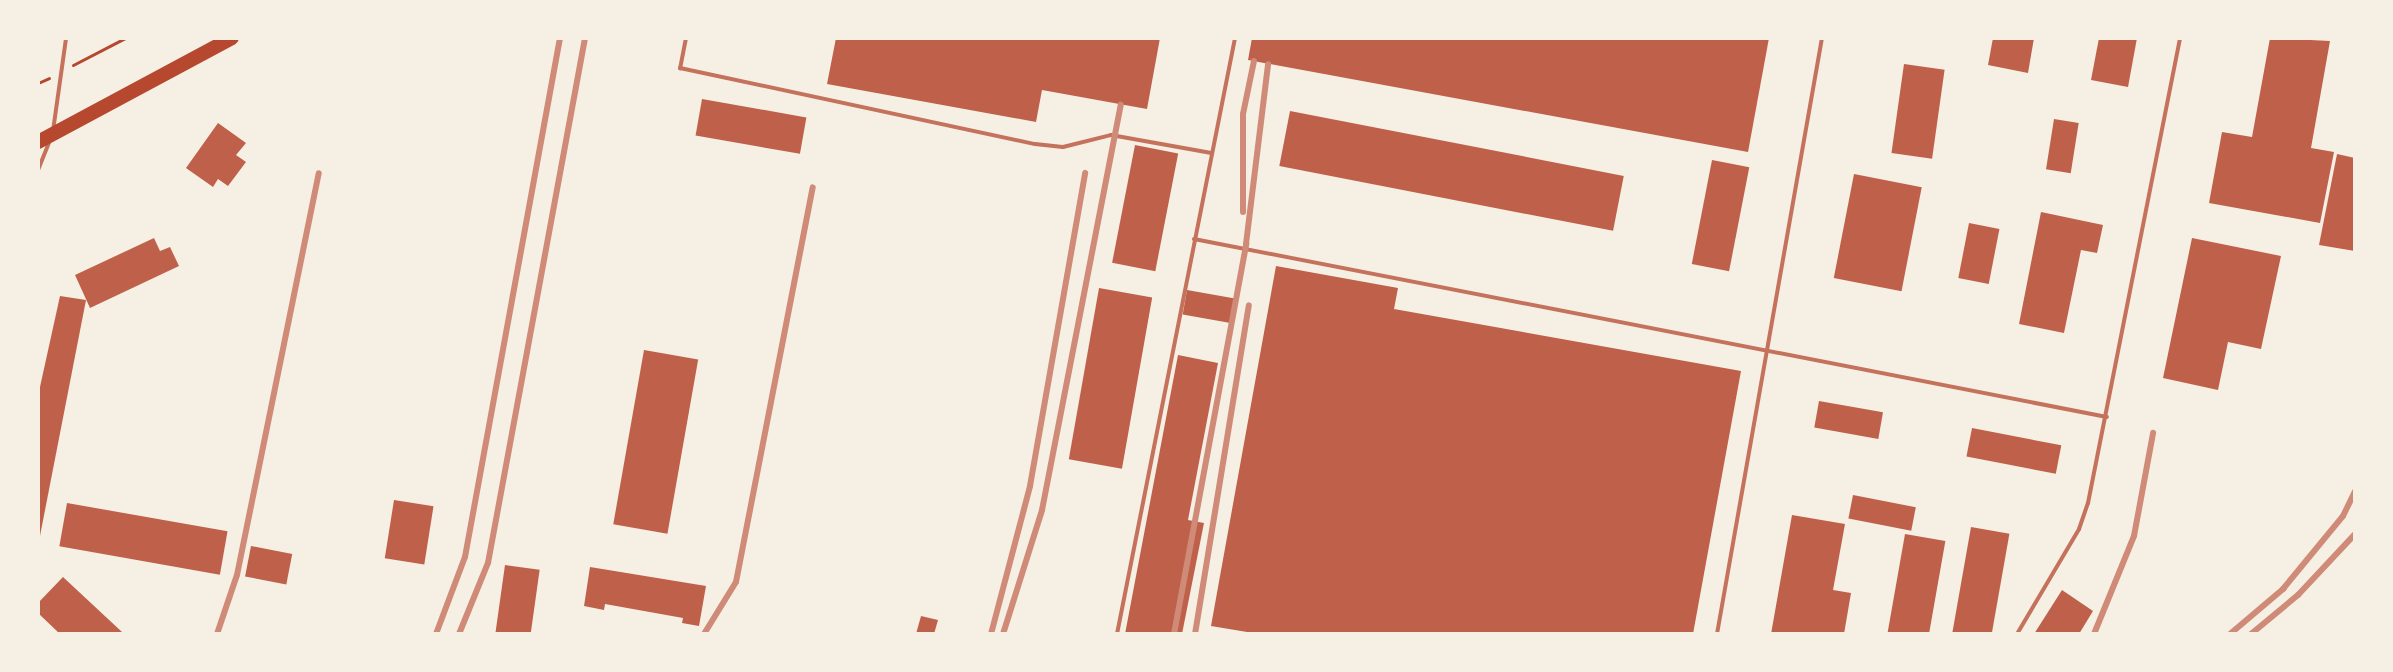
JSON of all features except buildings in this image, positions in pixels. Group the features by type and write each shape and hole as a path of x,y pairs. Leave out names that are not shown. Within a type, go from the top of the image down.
{"main road":[{"path":"38,142 232,38"}],"lane":[{"path":"38,170 53,135 66,38"},
{"path":"686,38 680,68 1035,144 1063,147 1111,135 1211,153"},
{"path":"1117,634 1235,38"},
{"path":"1717,634 1822,38"},
{"path":"2017,634 2079,529 2107,417 2180,38"},
{"path":"1194,239 1764,354 2107,417"}],"path":[{"path":"38,83 125,38"}],"railway":[{"path":"436,634 465,557 560,38"},
{"path":"459,634 488,563 585,38"},
{"path":"1243,212 1243,114 1254,61"},
{"path":"1174,634 1246,244 1268,64"},
{"path":"1003,634 1042,510 1121,105"},
{"path":"217,634 237,575 319,173"},
{"path":"991,634 1030,486 1085,173"},
{"path":"704,634 736,582 813,187"},
{"path":"1195,634 1249,305"},
{"path":"2094,634 2134,536 2153,433"},
{"path":"2230,634 2283,589 2343,516 2355,491"},
{"path":"2251,634 2298,595 2355,534"}]}
